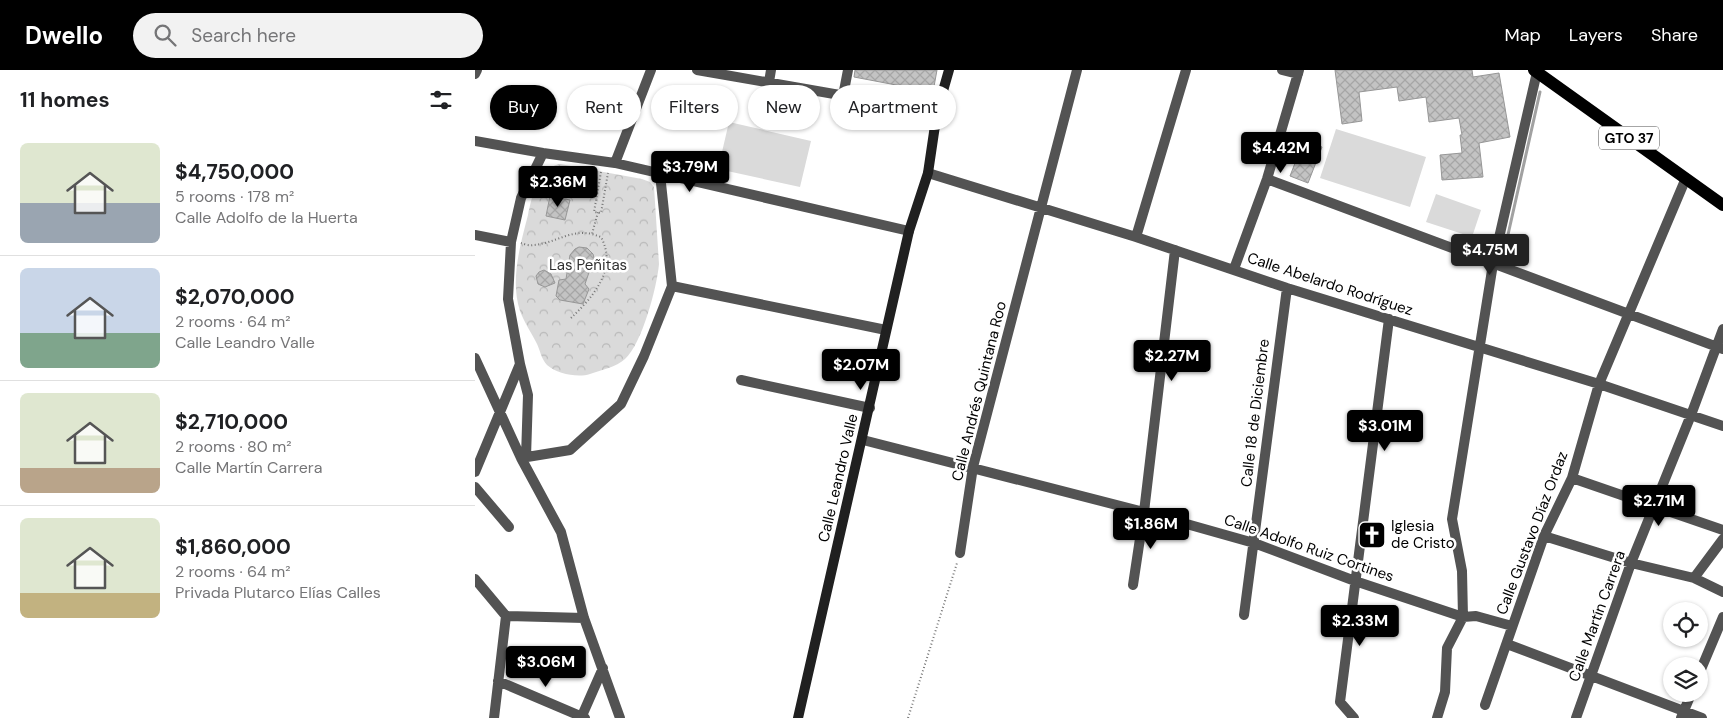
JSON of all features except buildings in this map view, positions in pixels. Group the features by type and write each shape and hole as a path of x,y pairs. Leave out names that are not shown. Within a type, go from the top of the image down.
{"main road":[{"name":"GTO 37","path":"1536,71 1723,205"},
{"path":"1701,188 1723,195"}],"street":[{"path":"475,74 477,70"},
{"path":"612,167 651,70"},
{"path":"697,70 830,94"},
{"path":"769,82 771,70"},
{"path":"845,85 848,70"},
{"name":"Calle Leandro Valle","path":"945,85 949,70"},
{"name":"Calle Andrés Quintana Roo","path":"960,553 973,467 1077,70"},
{"path":"1136,237 1186,70"},
{"path":"1235,269 1267,179 1299,72 1282,70"},
{"path":"1437,718 1445,692 1447,648 1463,617 1462,571 1453,519 1493,264 1536,71"},
{"name":"Calle Leandro Valle","path":"798,718 863,440 909,231 927,173 934,130"},
{"path":"475,141 612,167 660,174 909,231"},
{"path":"523,458 528,395 520,364 508,299 511,242 521,198 543,153"},
{"name":"Calle Abelardo Rodríguez","path":"927,173 1136,237 1287,288 1599,384 1723,426"},
{"path":"523,458 569,450 621,404 645,356 672,286 660,174"},
{"name":"Calle Gustavo Díaz Ordaz","path":"1485,705 1544,536 1571,478 1599,384 1686,178"},
{"path":"1267,179 1719,348"},
{"path":"475,235 511,242"},
{"path":"1133,585 1144,512 1175,250"},
{"path":"672,286 886,330"},
{"name":"Calle 18 de Diciembre","path":"1244,615 1287,288"},
{"path":"1354,718 1340,702 1389,319"},
{"name":"Calle Martín Carrera","path":"1576,718 1631,563 1719,348 1723,329"},
{"path":"475,358 499,413 561,532 584,618 620,718"},
{"path":"475,472 520,364"},
{"path":"741,380 870,408"},
{"name":"Calle Adolfo Ruiz Cortines","path":"863,440 1144,512 1254,543 1355,581 1463,617 1476,616 1512,626"},
{"path":"1571,478 1723,530"},
{"path":"475,487 509,527"},
{"path":"1544,536 1631,563 1694,578 1723,592"},
{"path":"1694,578 1723,539"},
{"path":"475,579 506,616 494,718"},
{"path":"506,616 584,618"},
{"path":"1706,657 1723,616"},
{"path":"1507,644 1682,714 1702,718"},
{"path":"498,681 582,718 603,668"},
{"path":"1682,714 1687,702"}],"path":[{"path":"592,234 598,212 601,213 612,167"},
{"path":"598,212 594,212 601,170"},
{"path":"511,242 533,246 579,232 601,237 605,245 607,264 605,273 601,283 586,303 571,318"},
{"path":"908,718 960,553"}],"green space":[{"path":"738,124 748,126 748,130 764,130 811,141 800,187 718,169 727,130 738,130"},
{"path":"1336,129 1426,157 1410,207 1320,178"},
{"name":"Las Peñitas","path":"560,164 642,179 650,182 654,187 659,264 652,300 643,328 631,352 625,359 604,370 585,375 562,373 547,365 520,311 517,299 517,263 534,192 546,171"},
{"path":"1436,194 1481,210 1472,237 1426,222"}],"waterway":[{"path":"1505,248 1540,92"}],"place":[{"name":"Iglesia de Cristo","path":"1372,535"}]}
